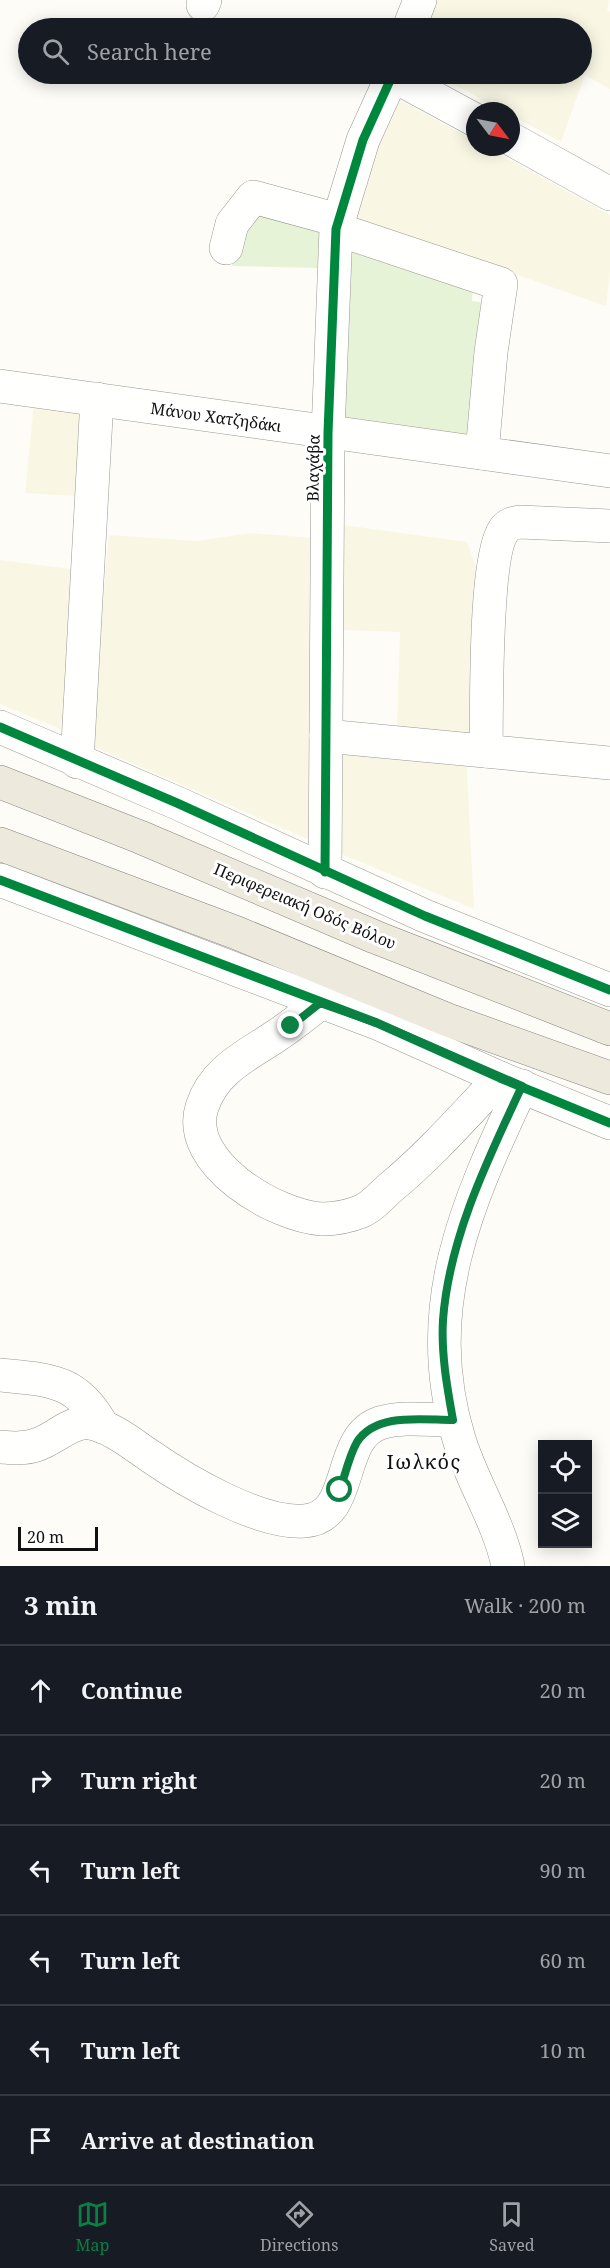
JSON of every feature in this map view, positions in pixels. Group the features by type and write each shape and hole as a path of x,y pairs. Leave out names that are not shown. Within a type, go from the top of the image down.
{"main road":[{"name":"Περιφερειακή Οδός Βόλου","path":"0,782 140,837 375,937 610,1029"},
{"path":"0,844 237,933 448,1020 610,1078"}],"street":[{"path":"413,18 420,0"},
{"name":"Βλαχάβα","path":"325,872 328,434 337,225 363,140 388,84"},
{"path":"411,84 466,115"},
{"path":"520,145 610,194"},
{"path":"226,249 232,225 253,197 501,284 491,352 482,453"},
{"name":"Μάνου Χατζηδάκι","path":"0,386 328,434 610,471"},
{"path":"77,762 97,399"},
{"path":"486,751 490,595 495,555 504,530 510,524 520,522 610,526"},
{"path":"0,727 177,803 325,872 610,990"},
{"path":"326,736 610,763"},
{"path":"2,884 377,1023 610,1123"},
{"path":"320,1003 283,1031 227,1067 203,1106 200,1134 214,1161 224,1172 267,1201 321,1219 340,1218 364,1210 511,1082"},
{"path":"508,1566 503,1544 478,1489 453,1420 444,1355 443,1320 447,1291 460,1236 489,1158 511,1082"},
{"path":"0,1375 60,1384 79,1393 103,1427"},
{"path":"0,1447 25,1448 38,1445 76,1424 89,1423 103,1427 195,1486 276,1517 304,1521 316,1519 329,1510 358,1441 369,1429 388,1422 453,1420"}],"shaded area":[{"path":"430,0 610,0 607,10 610,12 610,89 592,79 592,18 424,18"},
{"path":"453,84 582,84 561,142 520,120 520,102 487,102"},
{"path":"398,99 466,136 466,156 502,156 610,215 610,272 606,306 352,217 375,151"},
{"path":"34,403 86,409 76,496 25,493"},
{"path":"343,525 467,542 478,573 482,737 397,732 400,632 343,630"},
{"path":"251,533 315,538 312,841 90,745 109,535 197,541"},
{"path":"0,560 71,569 65,731 0,704"},
{"path":"340,739 466,752 474,909 339,853"}],"green space":[{"path":"259,204 323,223 317,268 232,266 240,226"},
{"path":"346,241 473,282 472,301 492,304 477,436 341,418"}],"cycle path":[{"path":"325,872 328,433 336,229 363,140 388,84"},
{"path":"0,727 177,803 425,916 610,990"},
{"path":"0,880 377,1023 500,1078 610,1123"}],"district":[{"name":"Ιωλκός","path":"424,1461"}],"route":[{"path":"291,1026 320,1003 377,1023 522,1086 489,1158 460,1236 447,1291 443,1320 444,1355 453,1420 404,1420 379,1423 369,1429 358,1441 340,1490"}]}
